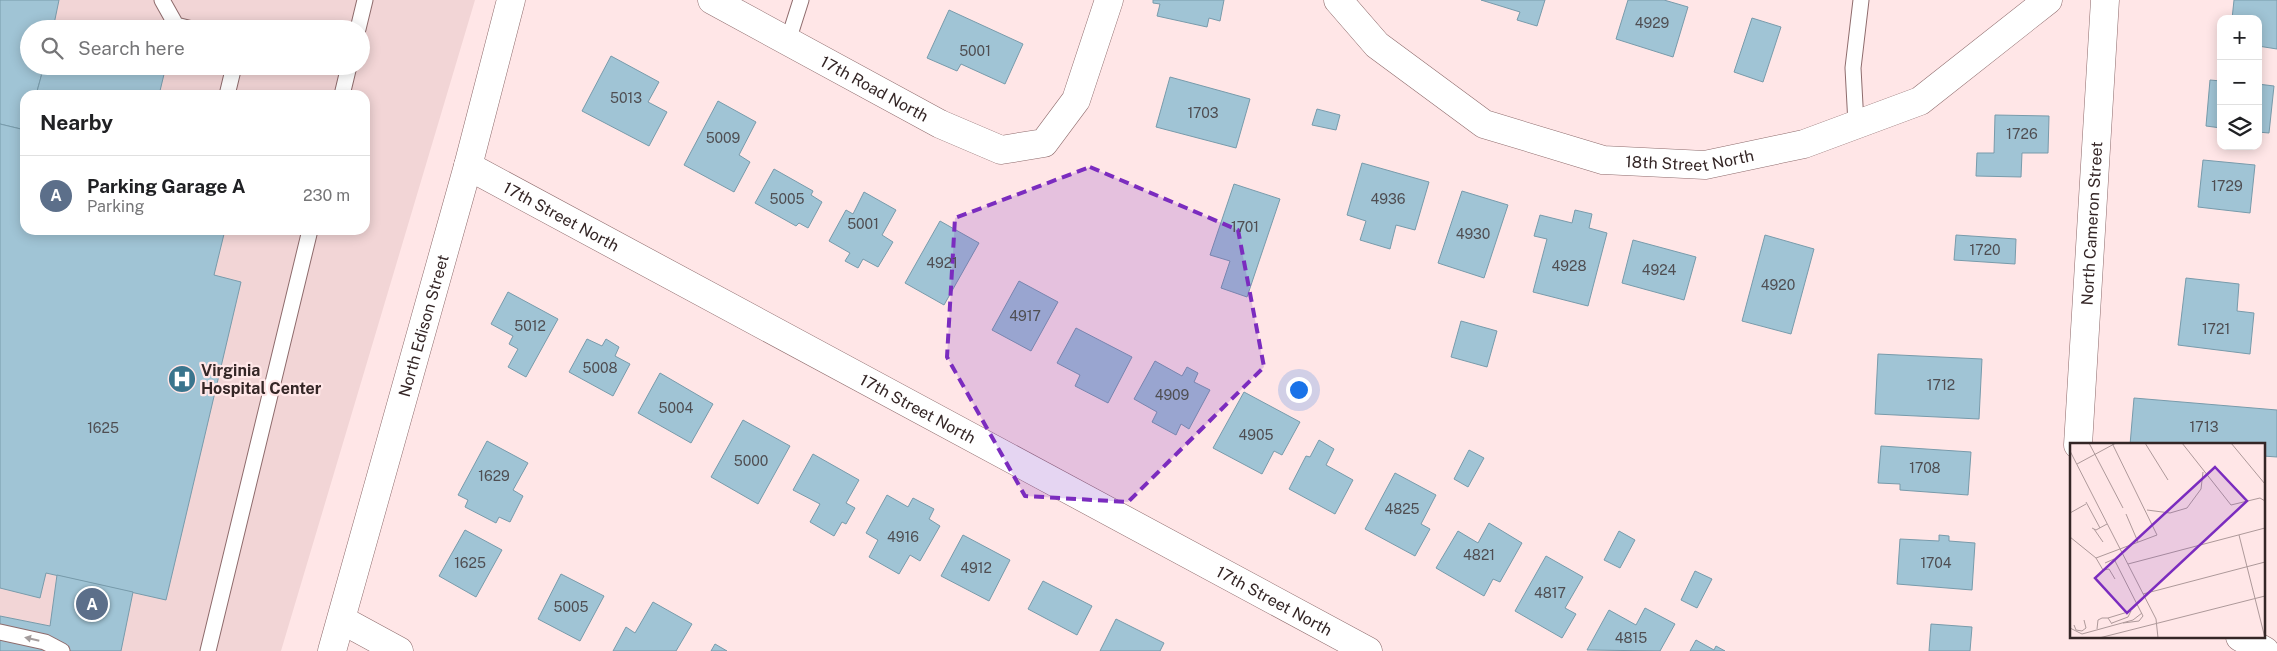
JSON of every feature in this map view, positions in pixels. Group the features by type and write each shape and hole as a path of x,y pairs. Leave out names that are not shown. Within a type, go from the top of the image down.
{"street":[{"name":"North Edison Street","path":"332,651 468,166 511,0"},
{"name":"17th Road North","path":"712,0 940,124 1001,150 1044,142 1076,100 1108,0"},
{"name":"18th Street North","path":"1338,0 1378,46 1484,124 1603,160 1705,165 1804,144 1920,101 2048,0"},
{"name":"North Cameron Street","path":"2078,443 2106,0"},
{"name":"17th Street North","path":"468,166 1368,651"},
{"path":"342,620 399,651"},
{"path":"2242,638 2265,651"}],"lane":[{"path":"162,0 173,20"},
{"path":"360,20 365,0"},
{"path":"788,41 802,0"},
{"path":"1856,124 1853,68 1861,0"},
{"path":"228,90 232,75"},
{"path":"343,90 347,75"},
{"path":"208,651 309,235"},
{"path":"0,632 45,642 62,651"}],"highlighted area":[{"path":"1090,167 1238,230 1264,367 1128,502 1025,496 947,357 955,218"}],"shaded area":[{"name":"Virginia Hospital Center","path":"0,0 475,0 281,651 0,651"}],"building":[{"path":"0,0 59,0 55,20 20,20 20,75 42,75 37,90 20,90 20,129 0,124"},
{"path":"1153,0 1224,0 1220,21 1209,18 1207,27 1157,16 1160,4 1153,3"},
{"path":"1481,0 1545,0 1537,26 1517,20 1520,12"},
{"path":"1628,0 1664,0 1688,7 1673,57 1616,39"},
{"path":"2234,0 2277,0 2277,49 2262,47 2262,15 2232,15"},
{"path":"949,10 1023,44 1005,84 961,64 957,71 927,58"},
{"path":"1752,18 1781,27 1763,82 1734,72"},
{"path":"611,56 659,82 648,102 667,112 649,146 582,111"},
{"path":"42,75 164,75 160,90 37,90"},
{"path":"1170,77 1250,99 1236,148 1156,127"},
{"path":"2210,80 2217,81 2217,127 2206,126"},
{"path":"2262,84 2274,86 2269,133 2262,132"},
{"path":"718,101 756,122 739,155 750,162 734,192 684,165"},
{"path":"1317,109 1340,115 1336,130 1312,125"},
{"path":"1995,115 2049,116 2048,153 2022,153 2021,177 1976,176 1977,153 1994,153"},
{"path":"0,124 20,129 20,235 224,235 214,275 241,282 166,600 46,573 40,598 0,588"},
{"path":"2203,160 2255,165 2250,213 2198,207"},
{"path":"1362,163 1429,182 1415,230 1396,225 1390,249 1360,240 1366,221 1347,215"},
{"path":"774,169 813,191 811,195 822,202 808,228 799,223 796,226 755,203"},
{"path":"1234,184 1280,199 1247,297 1221,288 1230,261 1210,255"},
{"path":"1462,191 1508,205 1484,278 1438,263"},
{"path":"864,192 896,210 882,235 893,242 878,267 863,259 858,268 845,261 850,253 829,241 846,210 853,214"},
{"path":"1575,210 1592,214 1589,228 1607,233 1588,306 1533,292 1547,239 1534,236 1540,215 1572,223"},
{"path":"940,221 979,243 944,305 905,283"},
{"path":"1765,235 1814,249 1791,334 1742,321"},
{"path":"1956,235 2016,239 2015,264 1954,260"},
{"path":"1633,240 1696,257 1684,300 1622,283"},
{"path":"2186,278 2239,284 2237,311 2254,313 2250,354 2178,345"},
{"path":"1019,281 1058,302 1031,351 992,330"},
{"path":"508,292 558,319 526,377 508,367 518,349 509,344 513,336 491,324"},
{"path":"1461,321 1497,331 1487,367 1451,357"},
{"path":"1076,328 1132,357 1108,403 1075,386 1080,375 1057,363"},
{"path":"587,339 602,346 606,339 619,347 615,356 630,364 613,396 569,372"},
{"path":"1878,354 1982,359 1979,419 1875,414"},
{"path":"1155,361 1182,376 1187,367 1198,373 1194,382 1210,390 1189,429 1181,424 1176,435 1152,422 1157,412 1134,399"},
{"path":"660,373 713,404 691,443 638,413"},
{"path":"1244,392 1300,422 1282,455 1274,451 1262,474 1213,448"},
{"path":"2134,398 2277,410 2277,457 2264,456 2264,443 2130,443"},
{"path":"743,420 790,446 758,504 711,477"},
{"path":"1319,440 1334,449 1326,465 1353,480 1335,514 1289,489 1306,456 1310,457"},
{"path":"487,441 528,463 513,490 523,496 510,522 499,517 496,523 465,507 468,500 458,495"},
{"path":"1881,446 1971,452 1968,495 1900,490 1900,484 1878,483"},
{"path":"1469,450 1484,458 1468,487 1454,479"},
{"path":"813,454 859,480 846,503 855,508 846,524 842,522 834,536 810,522 820,504 793,490"},
{"path":"1395,473 1436,495 1421,524 1430,529 1415,556 1365,529"},
{"path":"887,495 908,507 913,498 934,509 929,519 940,526 920,561 910,555 899,574 869,557 878,540 866,533"},
{"path":"1489,523 1522,543 1500,582 1493,579 1484,596 1436,568 1458,531 1478,543"},
{"path":"465,530 502,550 476,597 439,576"},
{"path":"1619,531 1635,540 1620,568 1604,560"},
{"path":"963,535 1010,560 989,601 941,576"},
{"path":"1939,535 1949,536 1949,541 1975,543 1972,590 1897,584 1900,539 1939,541"},
{"path":"1546,556 1583,577 1565,608 1576,614 1562,638 1515,611"},
{"path":"1695,571 1712,579 1697,608 1681,600"},
{"path":"561,574 604,596 580,641 538,619"},
{"path":"57,575 133,592 121,651 0,651 0,616 50,626"},
{"path":"1043,581 1092,606 1077,635 1028,609"},
{"path":"653,602 692,624 676,651 613,651 626,627 635,633"},
{"path":"1645,608 1675,624 1660,651 1587,650 1609,610 1636,625"},
{"path":"1116,619 1164,643 1160,651 1100,651"},
{"path":"1931,624 1972,627 1970,651 1929,651"},
{"path":"1696,640 1714,650 1716,646 1725,651 1690,651"},
{"path":"715,644 727,651 711,651"}],"place":[{"name":"Virginia Hospital Center","path":"182,379"},
{"name":"Parking Garage A","path":"92,604"}]}
